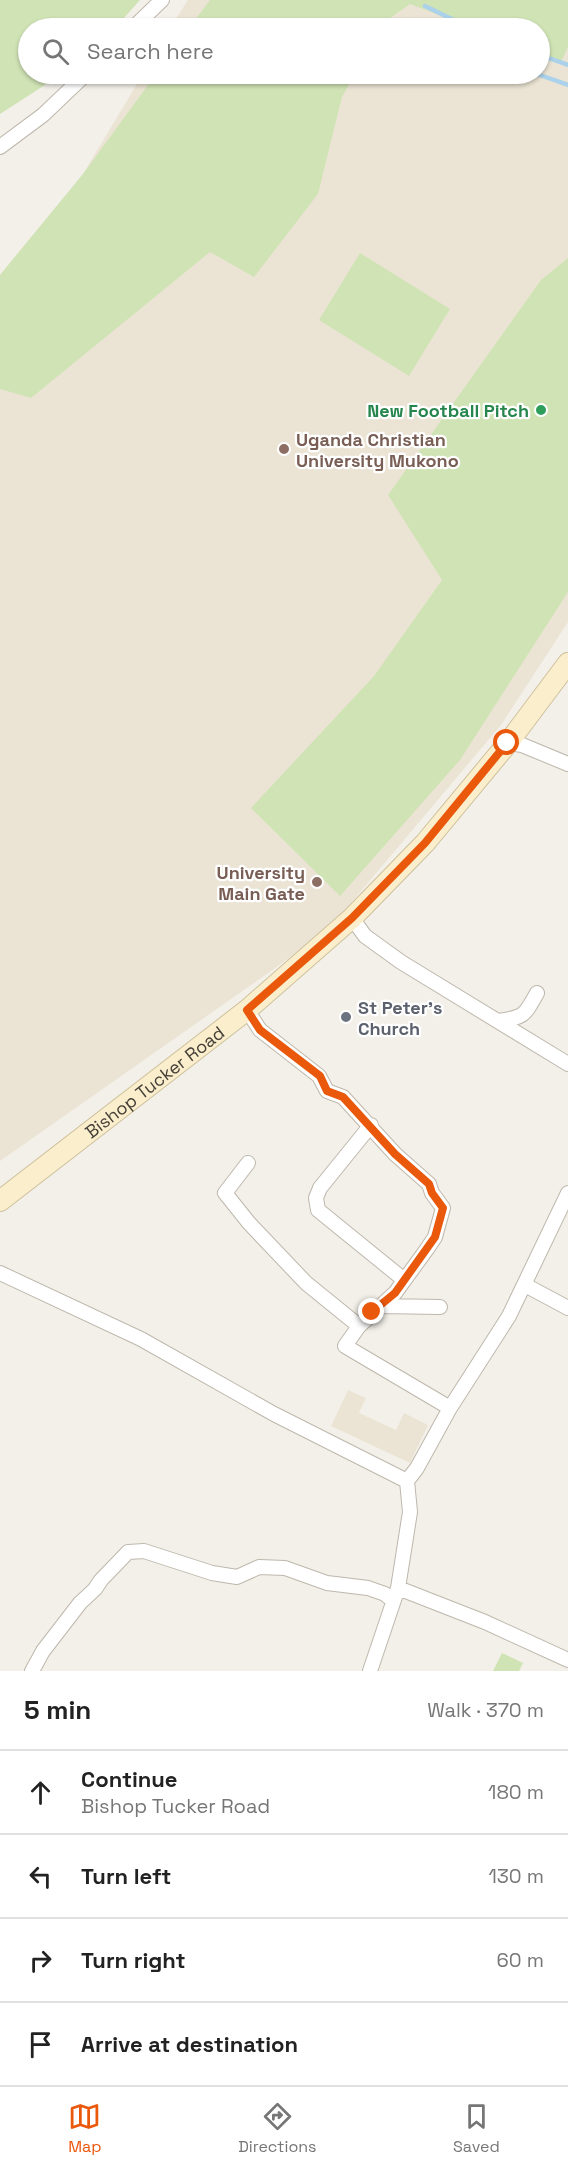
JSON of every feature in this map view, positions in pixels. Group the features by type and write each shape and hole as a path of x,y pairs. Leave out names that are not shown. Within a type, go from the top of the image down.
{"main road":[{"name":"Bishop Tucker Road","path":"0,1201 247,1010 352,918 425,843 507,743 568,663"}],"street":[{"path":"143,18 162,0"},
{"path":"0,147 43,115 76,84"},
{"path":"507,743 522,745 568,764"},
{"path":"352,918 365,936 400,962 568,1064"},
{"path":"498,1021 525,1014 537,993"},
{"path":"247,1010 260,1030 320,1076 327,1091 343,1097 371,1125 395,1154 429,1184 432,1193 443,1208 435,1237 395,1293 358,1326 345,1346 450,1408"},
{"path":"371,1125 320,1188 316,1198 318,1210 403,1279"},
{"path":"248,1163 225,1193 249,1223 306,1283 358,1326"},
{"path":"370,1671 396,1595 410,1512 407,1481 417,1468 450,1408 509,1316 568,1193"},
{"path":"0,1273 141,1339 274,1414 407,1481"},
{"path":"525,1285 568,1308"},
{"path":"380,1306 440,1307"},
{"path":"32,1671 43,1651 100,1580 128,1552 144,1551 212,1573 237,1577 259,1567 285,1568 327,1583 368,1588 396,1595 485,1622 568,1660"}],"shaded area":[{"name":"Uganda Christian University Mukono","path":"188,0 568,0 568,622 501,725 340,916 322,934 0,1161 0,275 83,174 137,84 550,84 550,18 176,18"},
{"path":"348,1390 366,1398 359,1413 396,1430 404,1413 428,1425 410,1463 331,1426"}],"green space":[{"path":"0,0 140,0 124,18 18,18 18,84 46,84 0,114"},
{"path":"210,0 568,0 568,47 561,62 550,58 550,18 447,18 410,4 390,18 196,18"},
{"path":"149,84 349,84 342,97 318,194 254,277 210,252 31,398 0,389 0,275 83,174"},
{"path":"360,253 450,309 409,376 319,320"},
{"path":"568,258 568,592 460,760 340,896 251,808 374,676 442,580 388,495 541,280"},
{"path":"502,1653 523,1663 519,1671 493,1671"}],"waterway":[{"path":"425,6 450,18"},
{"path":"550,59 568,65"},
{"path":"550,79 568,85"}],"place":[{"name":"New Football Pitch","path":"541,410"},
{"name":"Uganda Christian University Mukono","path":"284,449"},
{"name":"University Main Gate","path":"317,882"},
{"name":"St Peter's Church","path":"346,1017"}],"route":[{"path":"372,1312 395,1293 427,1249 435,1237 443,1208 432,1193 429,1184 395,1154 371,1125 343,1097 327,1091 320,1076 260,1030 247,1010 352,918 425,843 507,743"}]}
